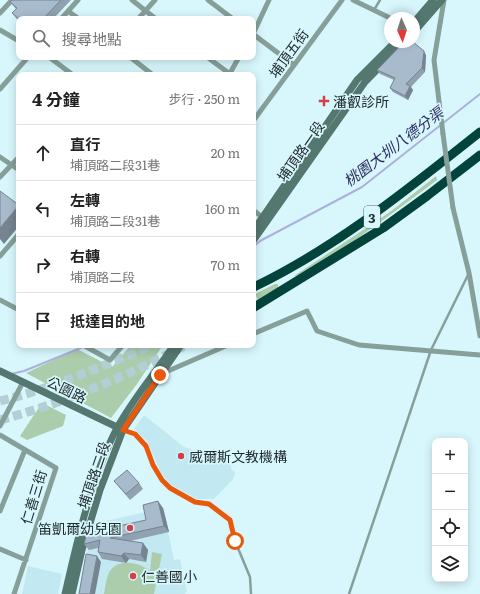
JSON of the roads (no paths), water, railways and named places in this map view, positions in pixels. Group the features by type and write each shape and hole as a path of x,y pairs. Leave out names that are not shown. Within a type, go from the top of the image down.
{"highway":[{"name":"3","path":"256,287 282,274 376,214 480,132"},
{"name":"3","path":"256,306 383,228 428,196 480,155"},
{"path":"282,274 291,285"}],"street":[{"path":"0,13 12,0"},
{"path":"64,16 78,0"},
{"path":"132,0 152,16"},
{"path":"141,16 155,0"},
{"path":"208,0 229,16"},
{"path":"256,28 269,0"},
{"name":"埔頂五街","path":"256,117 342,0"},
{"path":"353,0 384,15"},
{"path":"420,15 433,0"},
{"path":"420,25 443,0"},
{"path":"443,0 434,60 453,208 469,273 480,336"},
{"path":"68,11 75,16"},
{"path":"0,30 16,39"},
{"path":"256,36 294,65"},
{"name":"埔頂路一段","path":"256,236 265,219 358,80 388,48"},
{"name":"埔頂路一段","path":"256,228 265,219 365,82 398,48"},
{"path":"0,89 25,60"},
{"path":"52,60 69,72"},
{"path":"134,60 149,72"},
{"path":"211,60 226,72"},
{"path":"230,72 237,60"},
{"path":"0,157 16,168"},
{"path":"0,177 16,160"},
{"path":"256,212 265,219"},
{"path":"0,256 16,239"},
{"path":"0,300 16,308"},
{"path":"256,333 306,311 317,331 359,345 480,355"},
{"path":"88,348 110,360 120,348"},
{"path":"156,375 172,348"},
{"path":"156,375 178,348"},
{"path":"156,375 221,348"},
{"name":"公園路","path":"1,373 23,382 120,429"},
{"name":"埔頂路二段","path":"65,594 88,507 103,462 120,429 156,375"},
{"path":"0,426 23,382"},
{"name":"埔頂路二段","path":"72,594 82,550 120,429"},
{"name":"仁善三街","path":"0,435 56,468 14,594"},
{"path":"0,512 25,450"},
{"path":"0,549 26,560"}],"lane":[{"path":"373,10 378,1"},
{"path":"349,594 431,350 469,273"},
{"path":"120,429 135,434 146,446 153,465 162,480 170,488 195,502 209,504 230,520 235,541 250,577 251,594"}],"waterway":[{"name":"桃園大圳八德分渠","path":"256,244 362,187 480,94"},
{"name":"桃園大圳八德分渠","path":"11,374 24,371 81,348"}],"tunnel":[{"path":"0,401 39,390 96,369 145,348"},
{"path":"0,420 95,388 180,348"}],"place":[{"name":"潘叡診所","path":"324,101"},
{"name":"威爾斯文教機構","path":"181,456"},
{"name":"笛凱爾幼兒園","path":"130,528"},
{"name":"仁善國小","path":"133,576"}]}
